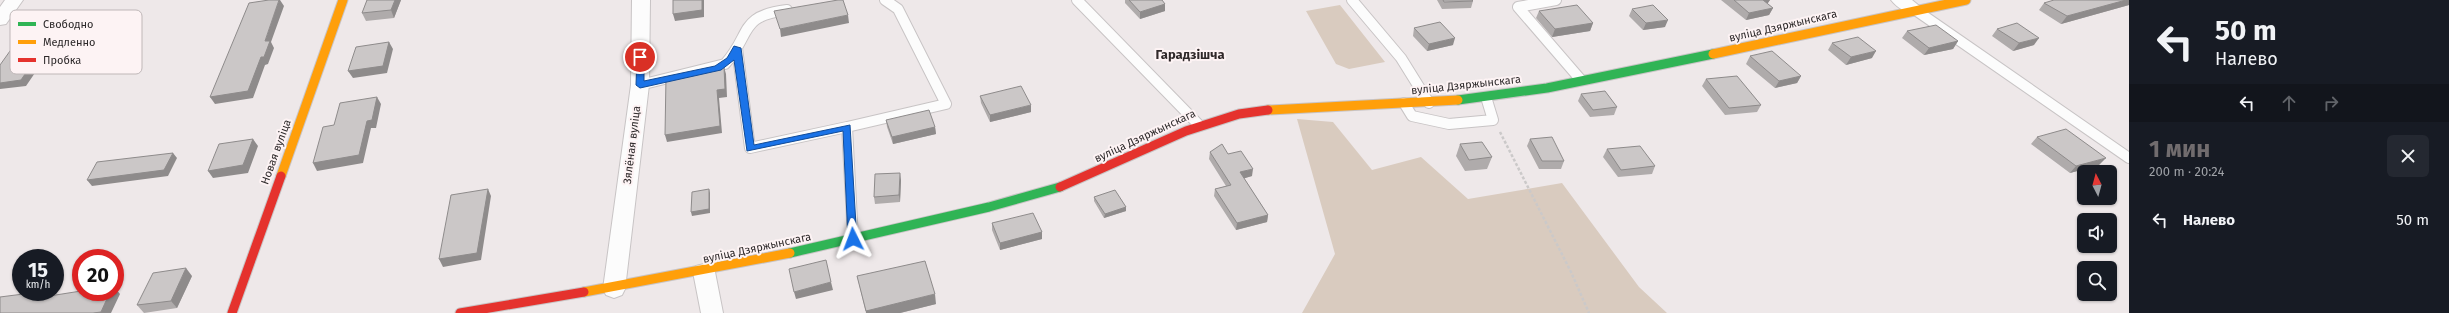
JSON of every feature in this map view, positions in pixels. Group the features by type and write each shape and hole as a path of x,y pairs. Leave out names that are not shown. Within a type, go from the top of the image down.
{"street":[{"path":"0,20 14,0"},
{"name":"Новая вуліца","path":"232,313 343,0"},
{"name":"Зялёная вуліца","path":"614,289 640,85 641,0"},
{"name":"вуліца Дзяржынскага","path":"460,313 614,289 704,272 999,205 1054,189 1096,173 1198,124 1230,115 1270,110 1429,103 1486,97 1659,66 1907,5 1966,0"},
{"path":"704,272 712,313"}],"lane":[{"path":"737,48 750,148 946,104 898,9 886,0"},
{"path":"1077,0 1198,124"},
{"path":"1352,0 1401,58 1429,103"},
{"path":"1556,0 1518,7 1581,80"},
{"path":"1907,5 2129,158"},
{"path":"640,85 718,68 730,59 751,25 764,14 796,8"},
{"path":"1404,104 1412,116 1426,121 1449,124 1493,120 1486,97"},
{"path":"847,127 853,239"}],"path":[{"path":"1493,120 1565,259 1589,313"}],"shaded area":[{"path":"1340,5 1385,62 1349,69 1336,64 1306,11"},
{"path":"1297,119 1333,122 1372,170 1421,157 1468,199 1562,183 1639,287 1667,313 1302,313 1335,254"}],"building":[{"path":"279,0 265,41 270,41 264,57 261,57 248,91 210,97 249,3"},
{"path":"367,0 395,0 391,10 362,13"},
{"path":"673,0 702,0 702,10 673,14"},
{"path":"843,0 848,15 780,29 774,11"},
{"path":"1129,0 1162,0 1165,4 1140,12"},
{"path":"1443,0 1472,0 1473,1 1444,2"},
{"path":"1734,0 1763,0 1773,8 1749,13"},
{"path":"2054,0 2126,0 2067,16 2044,3"},
{"path":"1577,5 1593,23 1555,29 1539,11"},
{"path":"1653,5 1668,20 1646,23 1632,9"},
{"path":"1440,22 1455,38 1429,44 1414,28"},
{"path":"2017,23 2039,38 2019,43 1997,29"},
{"path":"1936,25 1958,41 1929,48 1907,31"},
{"path":"1858,37 1876,51 1851,57 1832,43"},
{"path":"389,42 383,66 348,71 356,47"},
{"path":"10,51 10,74 25,74 21,80 0,83 0,65"},
{"path":"1772,51 1801,76 1779,81 1750,56"},
{"path":"724,67 725,89 717,90 720,126 665,135 666,77"},
{"path":"1737,76 1761,105 1729,108 1706,79"},
{"path":"1021,86 1031,105 990,115 980,96"},
{"path":"1605,91 1617,107 1593,110 1581,94"},
{"path":"377,97 372,120 367,121 359,155 313,163 323,127 334,125 340,103"},
{"path":"929,110 935,127 892,137 886,120"},
{"path":"2066,129 2106,158 2076,166 2037,137"},
{"path":"1552,137 1564,161 1542,161 1530,139"},
{"path":"253,139 243,165 208,171 219,144"},
{"path":"1482,142 1492,157 1469,160 1460,144"},
{"path":"1222,144 1228,154 1241,151 1253,169 1240,172 1268,215 1237,223 1215,189 1231,185 1210,152"},
{"path":"1640,146 1655,166 1621,170 1607,149"},
{"path":"173,153 164,170 87,180 97,162"},
{"path":"900,173 899,195 874,197 875,174"},
{"path":"488,189 477,253 439,259 451,195"},
{"path":"709,189 709,209 691,212 692,192"},
{"path":"1115,190 1126,207 1105,214 1094,197"},
{"path":"1033,213 1042,232 1000,243 992,223"},
{"path":"826,260 831,282 794,292 789,269"},
{"path":"925,261 935,294 866,311 857,276"},
{"path":"186,268 171,301 137,305 153,273"},
{"path":"72,292 72,301 106,301 101,312 93,313 0,313 0,297 12,295 12,301 64,301 64,294"}],"traffic: fast":[{"path":"1458,100 1547,88 1713,54"},
{"path":"790,253 989,207 1060,187"}],"traffic: slow":[{"path":"281,176 343,0"},
{"path":"1713,54 1966,0"},
{"path":"1268,110 1458,100"},
{"path":"584,292 790,253"}],"traffic: jam":[{"path":"1060,187 1087,177 1161,141 1211,121 1239,114 1268,110"},
{"path":"232,313 281,176"},
{"path":"460,313 584,292"}],"district":[{"name":"Гарадзішча","path":"1190,54"}],"route":[{"path":"640,57 640,85 718,68 730,59 737,48 750,148 847,127 853,239"}]}
